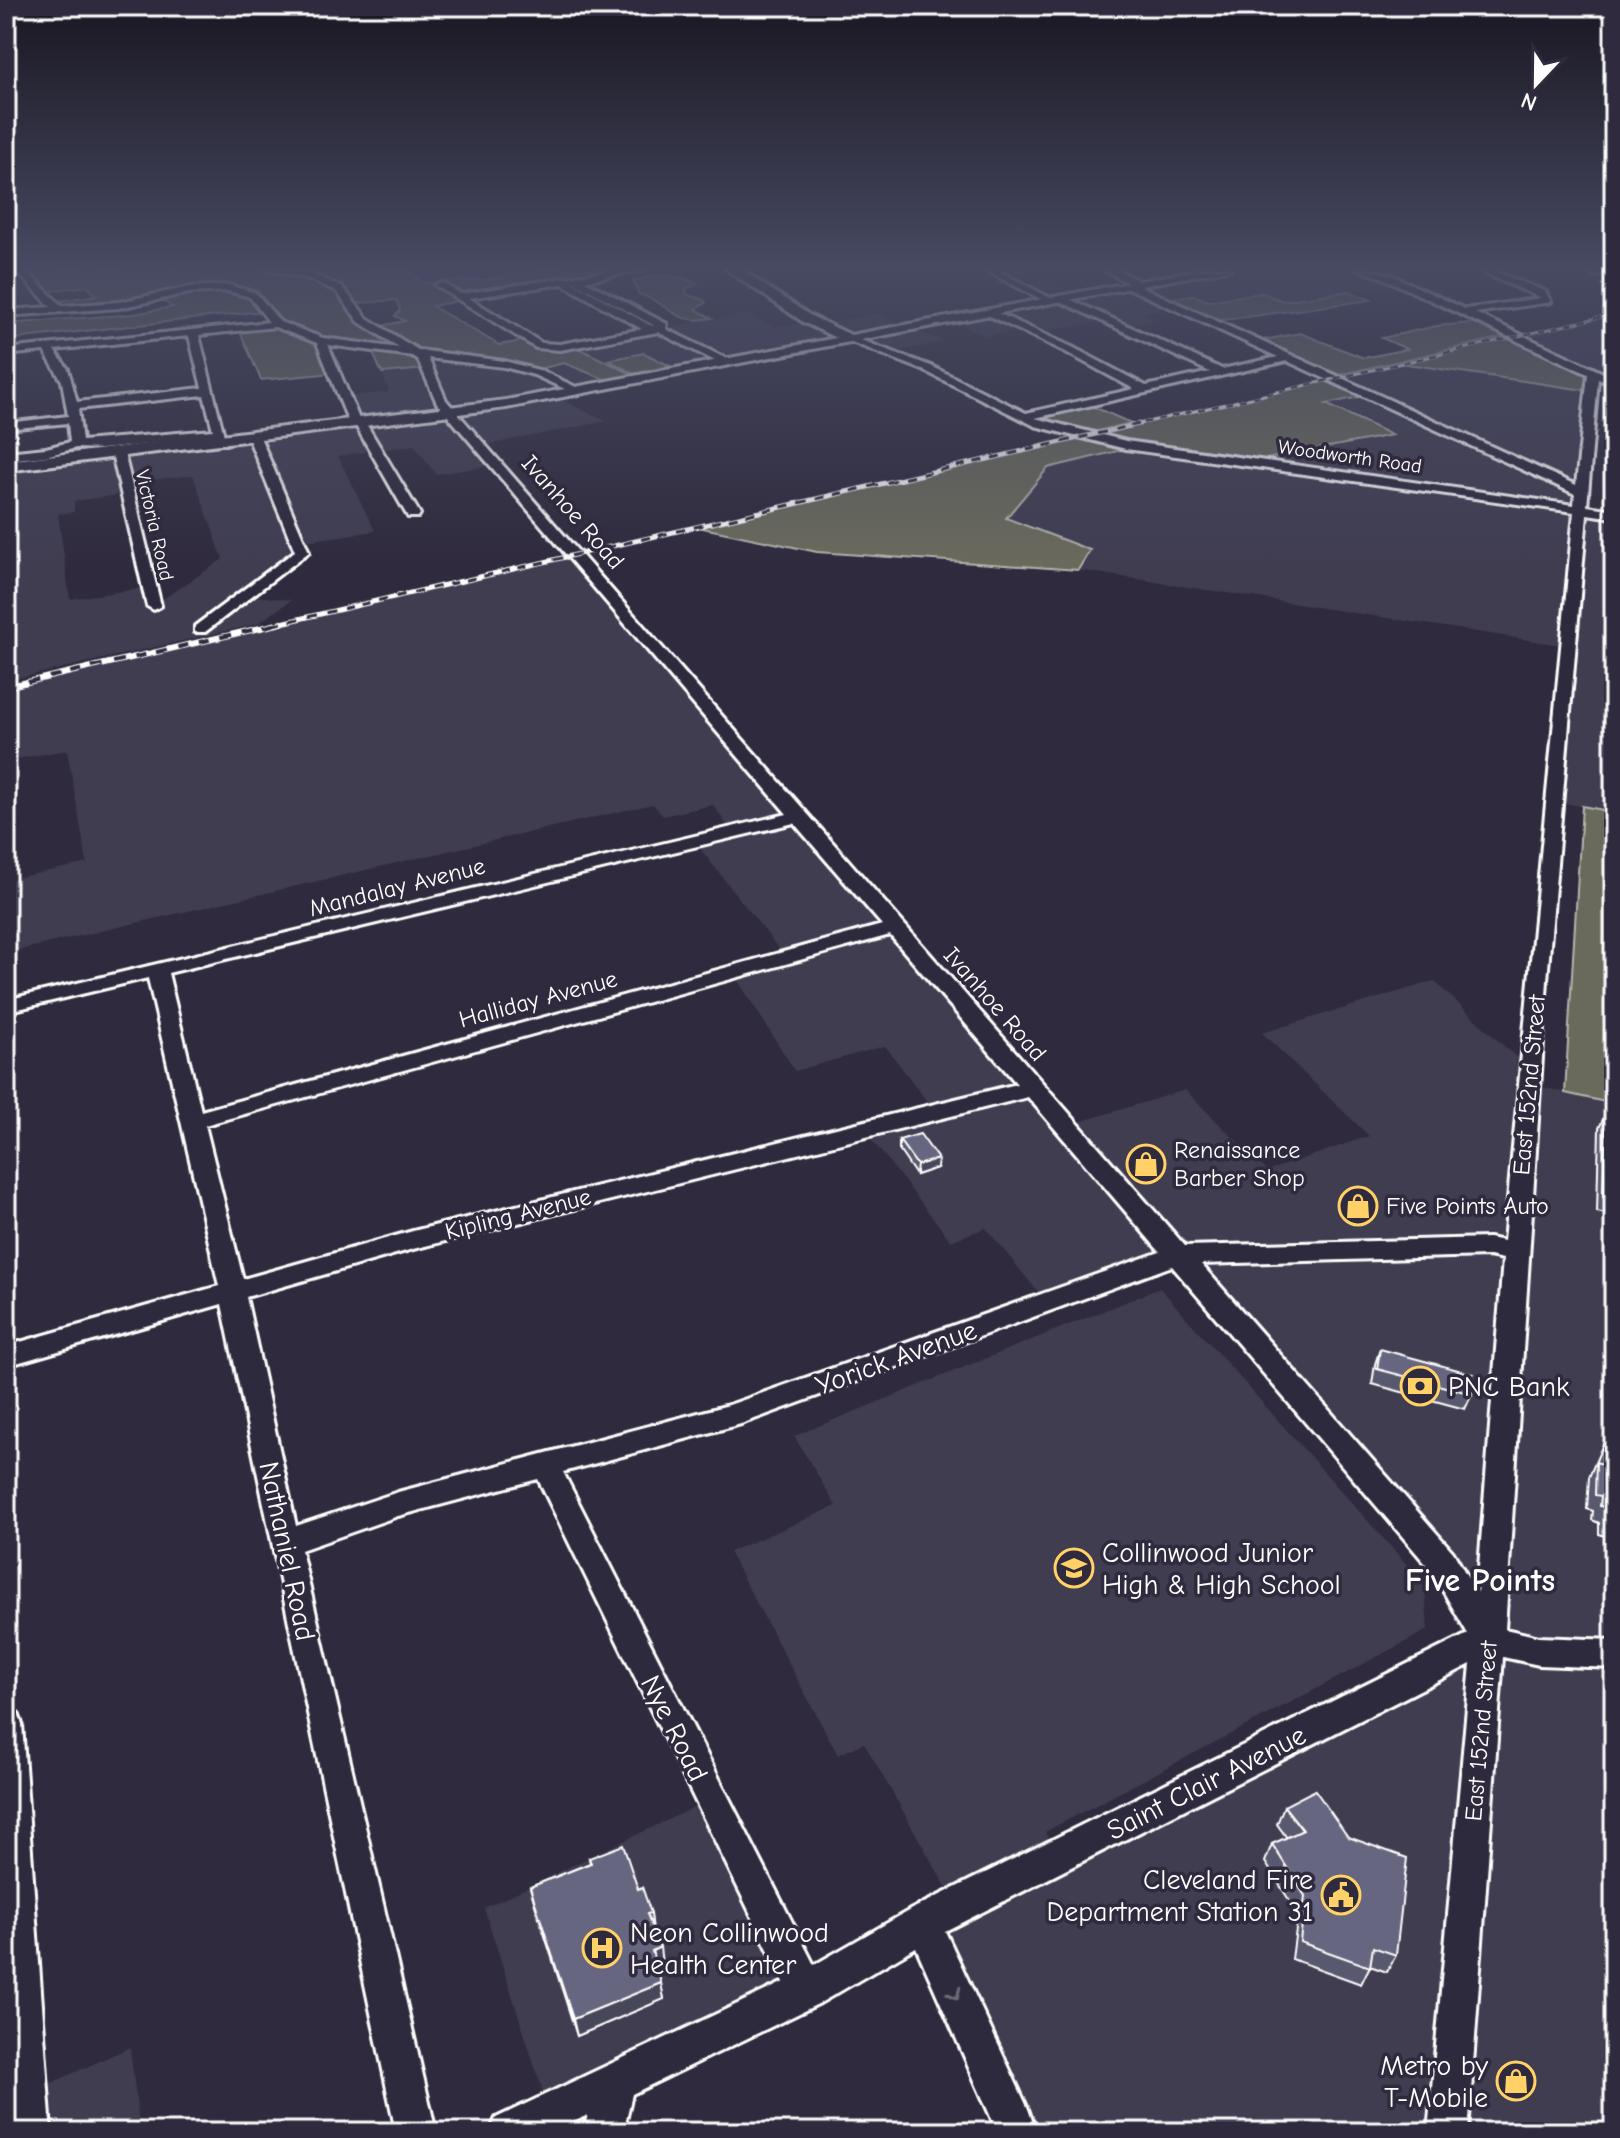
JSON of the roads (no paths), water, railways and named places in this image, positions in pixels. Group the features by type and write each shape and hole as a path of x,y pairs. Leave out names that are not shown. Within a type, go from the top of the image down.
{"main road":[{"path":"6,466 220,437 254,437 451,411 690,369"}],"street":[{"path":"63,369 76,444"},
{"path":"6,456 46,452 76,444 220,437 202,369"},
{"path":"333,369 357,423 413,514"},
{"name":"Ivanhoe Road","path":"428,369 441,401 1442,1561 1488,1640"},
{"path":"522,369 576,391"},
{"name":"Woodworth Road","path":"929,369 1023,417 1080,435 1126,445 1582,501 1614,514"},
{"path":"1105,369 1144,390"},
{"path":"1212,369 1221,373"},
{"path":"1023,417 1240,369"},
{"path":"1310,369 1582,501"},
{"path":"1584,369 1614,382"},
{"name":"East 152nd Street","path":"1448,2132 1537,980 1593,373"},
{"path":"1591,391 1614,389"},
{"path":"6,426 72,412 207,391"},
{"path":"200,629 302,552 254,437"},
{"name":"Victoria Road","path":"118,453 154,606"},
{"name":"Mandalay Avenue","path":"6,1006 799,816"},
{"name":"Halliday Avenue","path":"195,1120 895,928"},
{"name":"Nathaniel Road","path":"157,971 195,1120 416,2132"},
{"name":"Kipling Avenue","path":"6,1356 413,1240 1033,1088"},
{"name":"Yorick Avenue","path":"285,1543 398,1504 731,1416 1177,1255 1489,1247 1517,1253"},
{"name":"Nye Road","path":"545,1464 807,1990"},
{"path":"1488,1640 1539,1651 1614,1654"},
{"name":"Saint Clair Avenue","path":"510,2132 807,1990 923,1923 1488,1640"},
{"path":"6,1724 31,2132"},
{"path":"923,1923 1014,2123 1012,2132"},
{"path":"603,2132 615,2084"}],"railway":[{"path":"1130,426 1377,369"},
{"path":"273,625 1139,424"},
{"path":"6,687 282,623"}],"place":[{"name":"Renaissance Barber Shop","path":"1146,1164"},
{"name":"Five Points Auto","path":"1358,1206"},
{"name":"PNC Bank","path":"1420,1386"},
{"name":"Collinwood Junior High & High School","path":"1074,1568"},
{"name":"Cleveland Fire Department Station 31","path":"1341,1895"},
{"name":"Neon Collinwood Health Center","path":"602,1948"},
{"name":"Metro by T-Mobile","path":"1516,2081"}],"district":[{"name":"Five Points","path":"1480,1580"}]}
